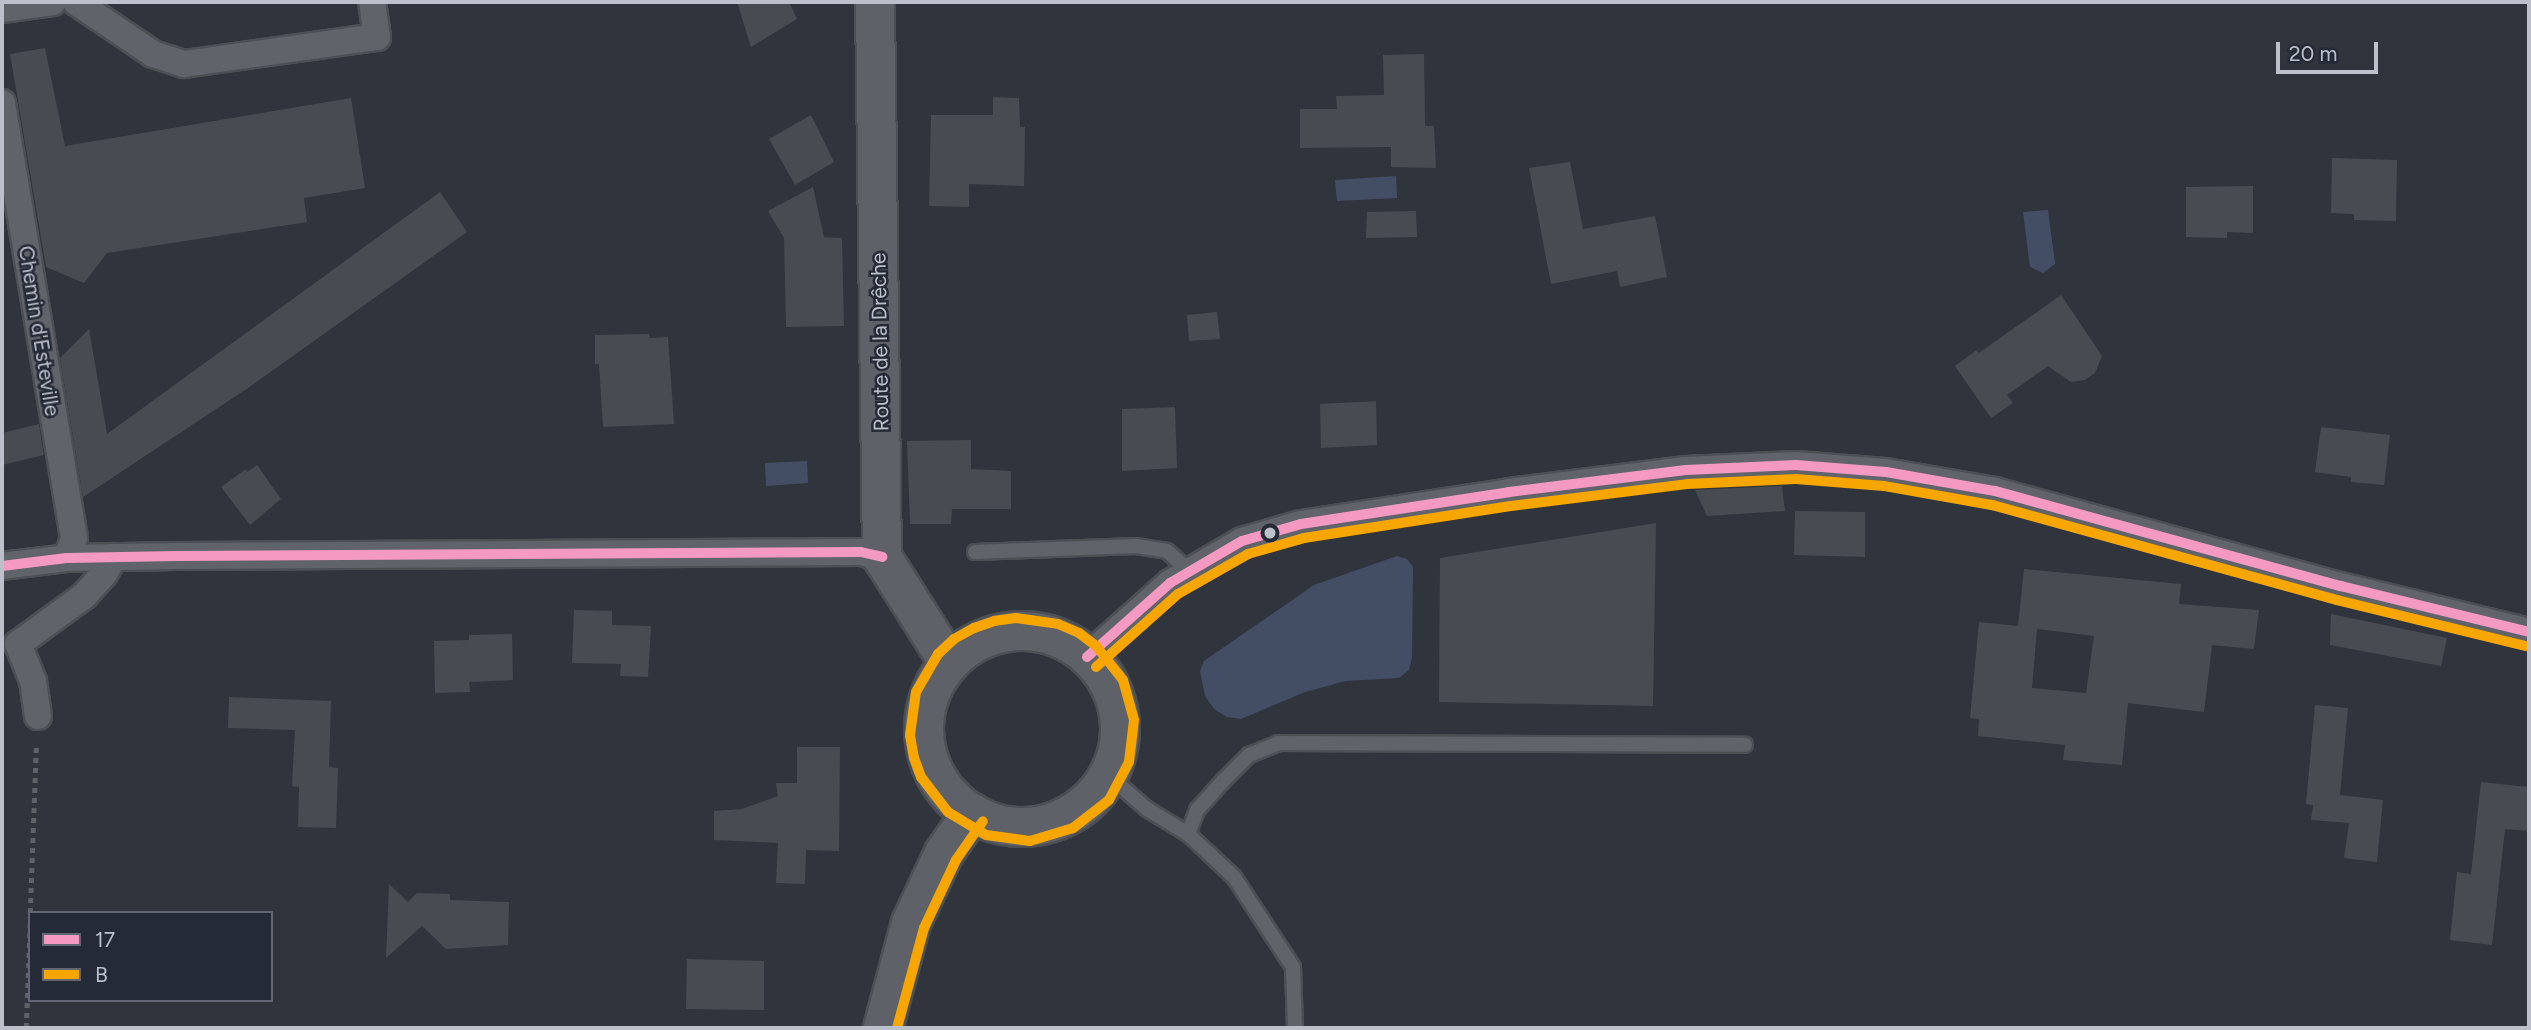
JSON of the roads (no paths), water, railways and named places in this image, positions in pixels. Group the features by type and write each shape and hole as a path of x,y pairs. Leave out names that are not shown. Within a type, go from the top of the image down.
{"street":[{"path":"2,9 53,2"},
{"path":"76,2 153,54 184,64 377,37 372,2"},
{"name":"Route de la Drêche","path":"875,2 882,557"},
{"name":"Chemin d'Esteville","path":"2,103 74,538 68,558"},
{"path":"1087,656 1126,618 1189,571 1242,541 1301,524 1509,492 1686,470 1829,466 1995,491 2354,589 2529,632"},
{"path":"2,566 68,558 114,557 861,552 882,557 949,663"},
{"path":"37,716 33,681 10,650 84,596 104,574 114,557"},
{"path":"1017,632 1054,637 1087,656 1110,686 1119,721 1116,758 1108,775 1084,805 1049,823 1010,826 972,813 944,788 927,754 925,715 929,696 949,663 980,640 1017,632"},
{"path":"883,1028 911,923 944,853 972,813"}],"lane":[{"path":"975,552 1136,546 1167,551 1189,571"},
{"path":"1188,834 1197,810 1223,782 1250,755 1278,743 1745,745"},
{"path":"1108,775 1147,809 1188,834 1234,877 1293,967 1295,1028"}],"water":[{"path":"1396,176 1397,198 1337,201 1335,180"},
{"path":"2048,210 2055,264 2043,273 2030,267 2023,212"},
{"path":"807,461 808,483 766,486 765,463"},
{"path":"1397,556 1407,559 1413,567 1412,657 1409,670 1399,678 1346,681 1305,692 1241,719 1227,717 1214,709 1205,696 1200,671 1204,661 1314,585"}]}
